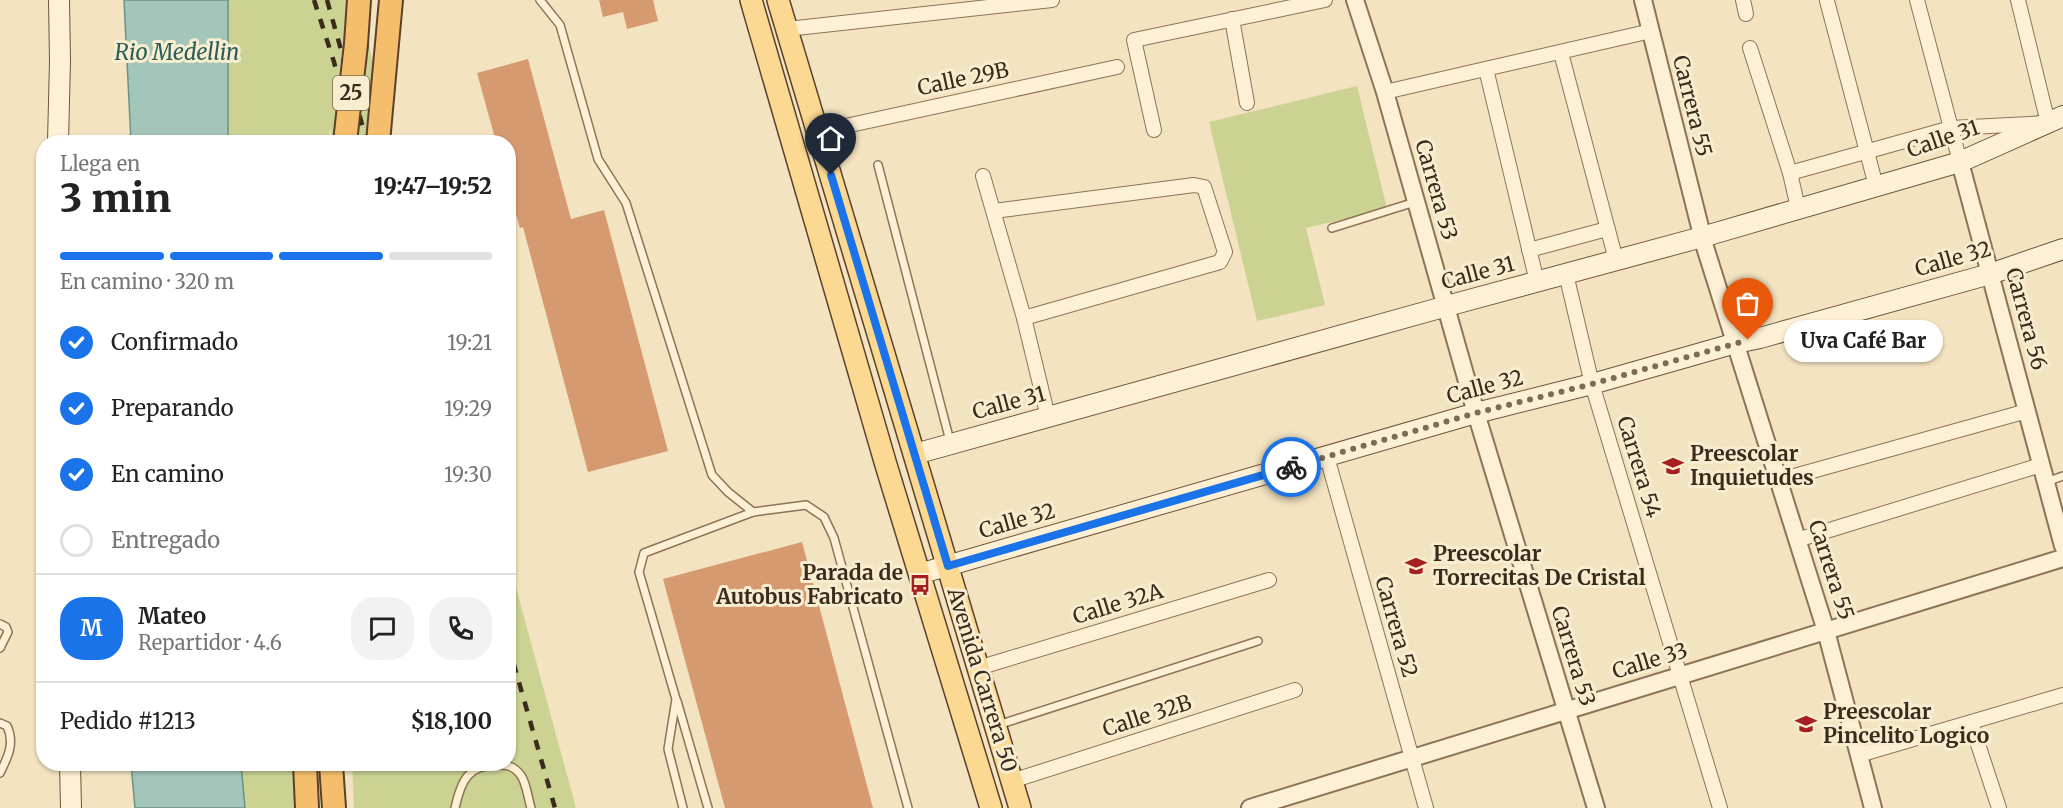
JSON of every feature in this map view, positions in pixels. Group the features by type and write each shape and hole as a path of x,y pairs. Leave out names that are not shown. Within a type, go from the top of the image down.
{"highway":[{"name":"25","path":"346,135 356,44 358,0"},
{"name":"25","path":"379,135 391,0"},
{"path":"305,771 307,808"},
{"path":"331,771 334,808"}],"main road":[{"path":"58,135 59,0"},
{"name":"Avenida Carrera 50","path":"751,0 991,808"},
{"name":"Avenida Carrera 50","path":"778,0 1020,808"},
{"name":"Calle 31","path":"915,454 1702,237 1960,162 2056,120"},
{"name":"Calle 32","path":"920,574 1476,413 1592,384 1990,274 2063,249"},
{"path":"70,771 71,808"}],"street":[{"path":"787,29 978,4 1052,0"},
{"path":"1154,130 1134,40 1325,0"},
{"name":"Carrera 53","path":"1355,0 1385,92 1476,413 1596,808"},
{"name":"Carrera 55","path":"1643,0 1702,237 1826,630 1873,808"},
{"name":"Carrera 56","path":"1917,0 2063,546"},
{"path":"2018,0 2056,120"},
{"path":"1827,1 1876,186"},
{"path":"1232,19 1247,103"},
{"path":"1385,92 1651,31"},
{"path":"1750,48 1790,173 1798,208"},
{"path":"1561,53 1616,260"},
{"name":"Calle 29B","path":"818,132 1117,67"},
{"path":"1486,69 1537,282"},
{"name":"Calle 31","path":"1790,173 1951,128 2056,120"},
{"path":"983,176 1024,318 1048,417"},
{"path":"994,211 1194,185 1204,187 1225,252 1220,262 1024,318"},
{"name":"Calle 31","path":"1529,250 1608,228"},
{"name":"Carrera 54","path":"1566,274 1592,384 1720,808"},
{"path":"1780,480 2027,411"},
{"name":"Carrera 52","path":"1327,457 1426,808"},
{"path":"1797,540 2041,465"},
{"name":"Calle 33","path":"1250,808 2063,558"},
{"name":"Calle 32A","path":"978,668 1269,580"},
{"name":"Calle 32B","path":"1012,781 1295,690"},
{"path":"1859,755 2063,695"},
{"path":"1971,723 1999,808"}],"lane":[{"path":"540,0 560,25 598,159 626,203 712,475 728,492 753,512"},
{"path":"878,165 950,444"},
{"path":"1332,228 1415,202"},
{"path":"2046,482 2063,476"},
{"path":"708,808 639,572 644,553 753,512 806,505 824,517 834,538 908,808"},
{"path":"0,624 6,627 8,632 0,648"},
{"path":"996,726 1258,641"},
{"path":"676,699 668,749 683,808"},
{"path":"0,723 7,726 12,735 10,752 0,773"},
{"path":"516,770 521,774 531,808"},
{"path":"455,808 459,789 472,771"}],"green space":[{"path":"228,0 358,0 390,135 331,135 330,129 329,135 228,135"},
{"path":"1357,86 1387,209 1306,228 1325,305 1257,321 1209,122"},
{"path":"516,588 576,808 354,808 352,771 516,771"},
{"path":"242,771 298,771 300,808 245,808"}],"water":[{"name":"Rio Medellin","path":"124,0 228,0 228,135 131,135"},
{"path":"132,771 242,771 245,808 135,808"}],"building":[{"path":"599,0 653,0 658,21 627,29 623,12 603,17"},
{"path":"528,59 571,219 604,210 668,451 588,472 523,227 520,228 516,214 516,135 494,135 477,73"},
{"path":"802,542 873,808 725,808 663,579"}],"railway":[{"path":"314,0 334,62 353,135"},
{"path":"327,0 365,135"},
{"path":"516,672 555,808"}],"way so far":[{"path":"1291,467 1476,413 1592,384 1748,340"}],"place":[{"name":"Uva Café Bar","path":"1748,340"},
{"name":"Preescolar Inquietudes","path":"1673,466"},
{"name":"Preescolar Torrecitas De Cristal","path":"1416,566"},
{"name":"Parada de Autobus Fabricato","path":"920,585"},
{"name":"Preescolar Pincelito Logico","path":"1806,724"}],"route":[{"path":"831,175 948,566 1291,467"}]}
